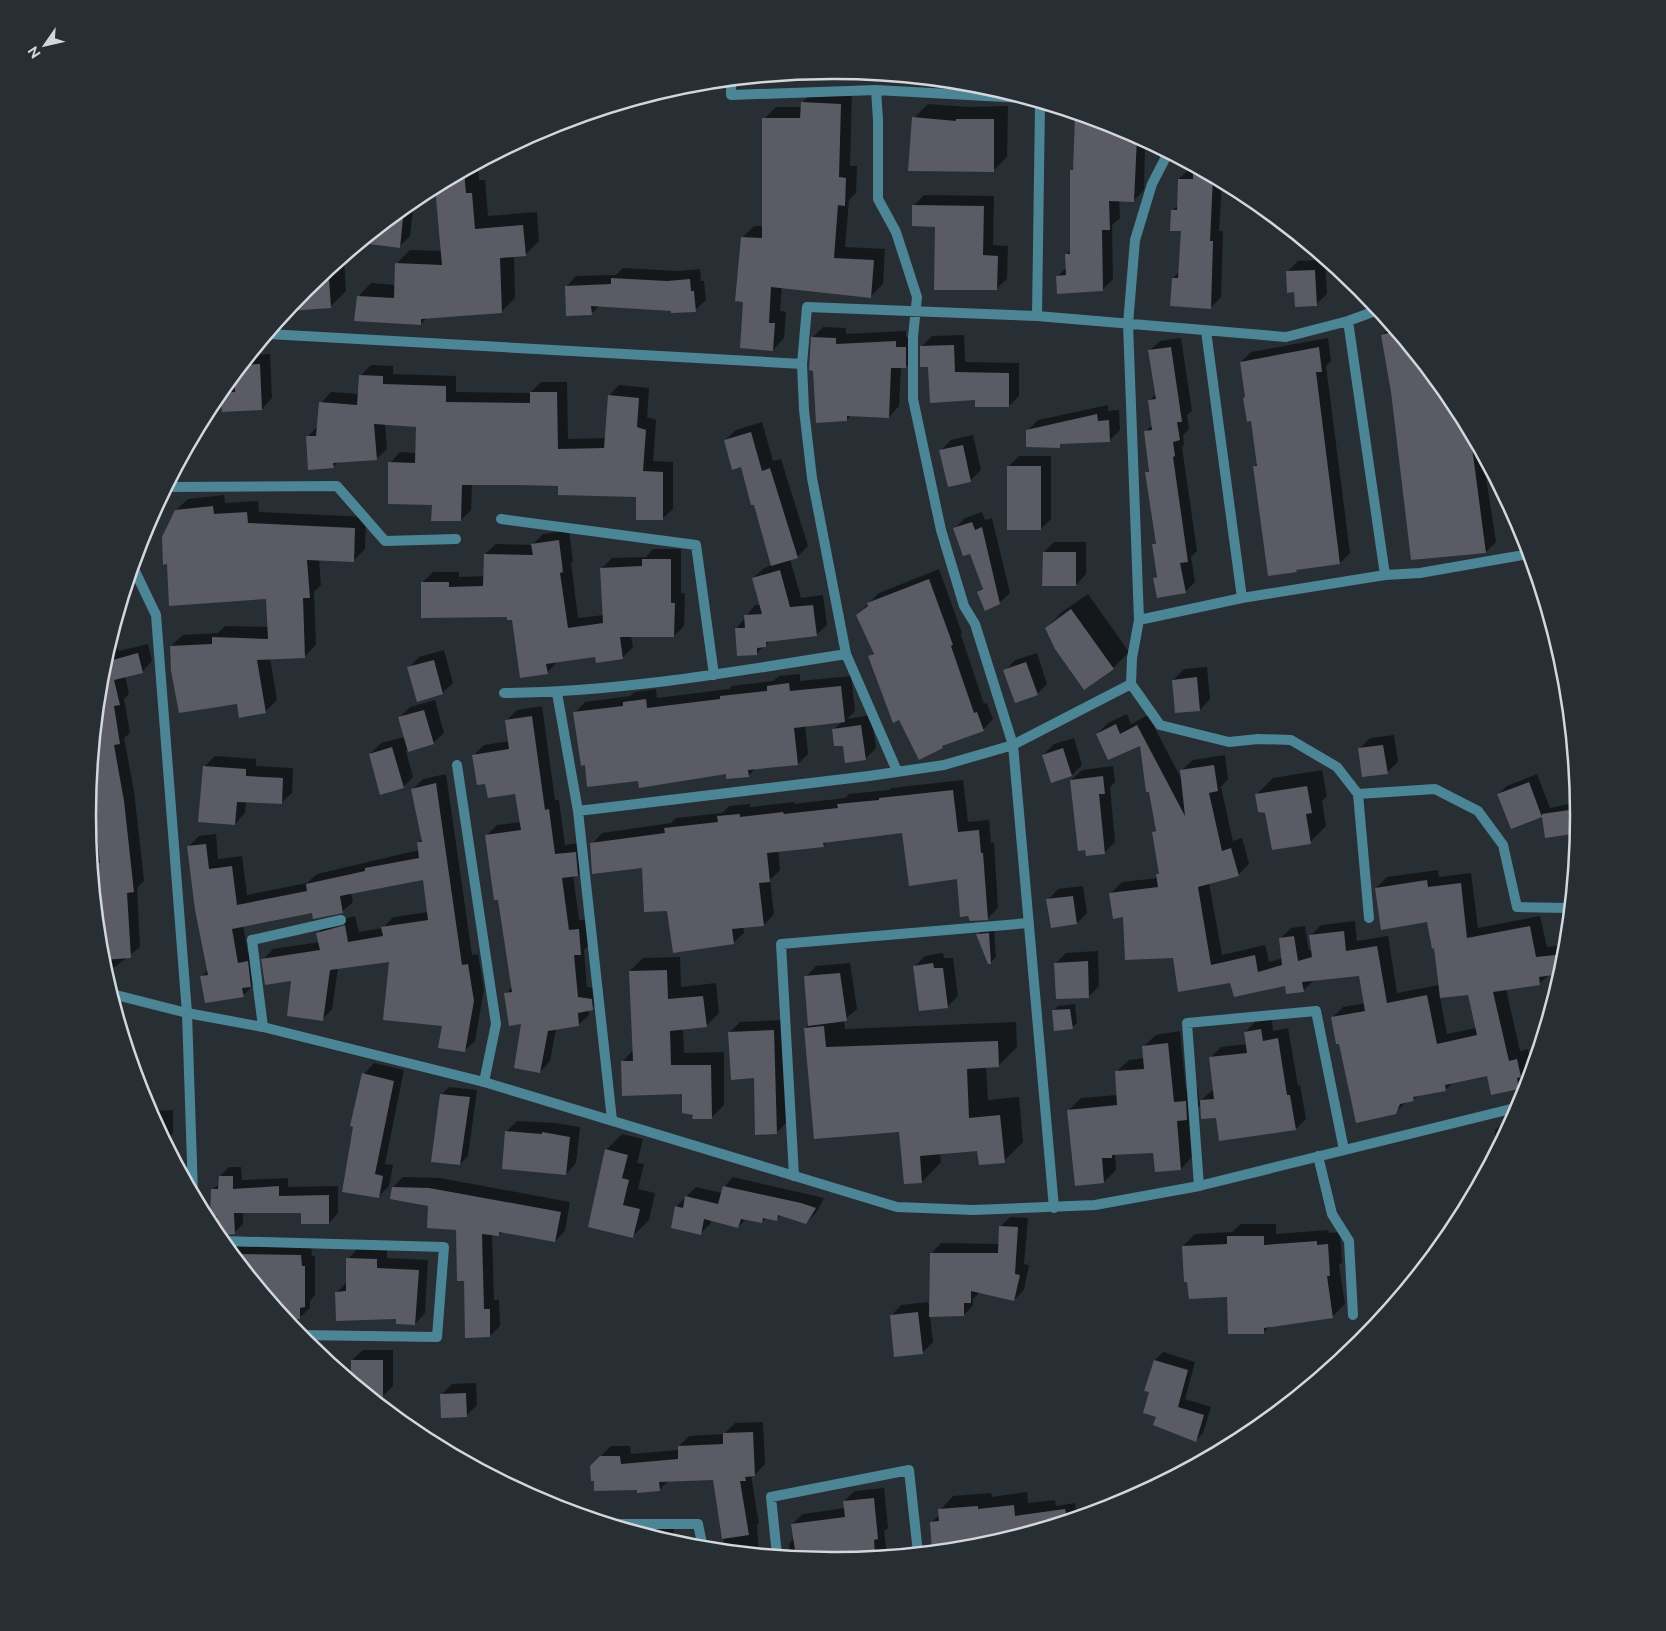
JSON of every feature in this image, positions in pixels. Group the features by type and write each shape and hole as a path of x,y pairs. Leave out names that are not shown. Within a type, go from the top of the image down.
{"street":[{"path":"731,86 731,95 876,90 991,96"},
{"path":"876,90 878,199 896,232 917,297 913,337 913,399 941,530 964,606 974,624 1012,745 1054,1208"},
{"path":"1037,316 1040,109"},
{"path":"1165,158 1152,184 1135,240 1128,324 1139,620 1132,658 1132,684 1160,725 1229,742 1258,739 1291,740 1337,767 1358,794 1368,918"},
{"path":"897,771 846,654 812,478 804,410 802,364 807,307 1037,316 1286,336 1348,321 1371,313"},
{"path":"1348,321 1384,575"},
{"path":"1206,331 1242,598"},
{"path":"275,334 802,364"},
{"path":"174,487 337,486 385,541 456,539"},
{"path":"501,519 696,545 714,675"},
{"path":"1139,620 1242,598 1384,575 1420,573 1522,555"},
{"path":"137,575 156,615 187,1013 193,1179"},
{"path":"504,693 557,693 714,675 846,654"},
{"path":"578,811 944,765 1012,745 1132,684"},
{"path":"557,693 578,811 612,1120"},
{"path":"457,765 496,1024 484,1082"},
{"path":"1358,794 1435,789 1478,811 1503,844 1517,907 1563,908"},
{"path":"263,1027 252,940 341,920"},
{"path":"794,1176 781,944 1029,923"},
{"path":"119,996 187,1013 263,1027 484,1082 897,1206 973,1210 1095,1205 1199,1186 1508,1110"},
{"path":"1199,1186 1188,1023 1316,1011 1344,1150"},
{"path":"1318,1156 1332,1214 1349,1241 1353,1315"},
{"path":"232,1241 444,1247 437,1337 311,1335"},
{"path":"776,1550 770,1497 910,1470 917,1547"},
{"path":"632,1524 698,1524 701,1540"}],"building":[{"path":"801,102 841,104 839,177 846,178 845,206 838,205 834,258 874,260 871,298 771,287 769,323 775,323 773,351 740,348 743,302 735,301 741,237 762,238 762,118 800,118"},
{"path":"912,117 956,121 956,119 994,119 994,172 908,171"},
{"path":"1075,120 1137,145 1134,202 1109,201 1110,230 1102,230 1103,291 1057,294 1056,276 1066,275 1065,254 1070,254 1070,170 1073,170"},
{"path":"1193,173 1213,184 1210,241 1213,241 1211,309 1170,306 1172,278 1178,278 1181,231 1170,231 1171,210 1177,210 1178,179 1193,179"},
{"path":"465,177 466,193 472,193 475,229 523,225 526,256 500,258 502,313 421,319 421,325 354,321 357,296 394,298 395,263 442,265 436,196"},
{"path":"912,205 984,206 983,255 998,256 997,290 934,290 935,227 912,226"},
{"path":"403,218 400,248 369,244"},
{"path":"1315,270 1317,306 1295,307 1294,292 1287,293 1286,271"},
{"path":"611,278 667,281 690,279 691,291 694,291 696,312 671,313 671,311 591,306 592,315 566,316 565,286 611,284"},
{"path":"329,279 331,308 298,310"},
{"path":"1389,333 1418,367 1446,406 1472,449 1486,553 1411,560 1391,392 1381,335"},
{"path":"811,337 836,338 836,344 896,341 896,347 906,347 906,368 891,368 889,418 847,416 847,421 816,423 813,371 809,370"},
{"path":"954,345 955,372 1009,373 1009,407 975,407 975,400 930,403 928,367 920,367 920,346"},
{"path":"1171,347 1182,422 1177,422 1180,440 1173,442 1175,456 1173,457 1188,562 1180,563 1186,593 1157,598 1153,578 1157,577 1152,544 1156,544 1145,472 1149,472 1144,431 1152,430 1148,400 1156,399 1148,350"},
{"path":"1319,347 1322,372 1316,372 1340,564 1268,576 1253,466 1257,466 1251,421 1247,422 1243,398 1245,397 1240,362"},
{"path":"260,364 262,410 222,412 221,404 230,392 235,392 235,386 250,365"},
{"path":"359,375 383,376 383,384 446,386 446,402 530,403 530,392 557,392 558,449 604,448 608,395 639,398 637,427 646,430 643,471 663,472 663,520 636,520 636,497 558,495 558,486 462,485 461,521 431,521 432,505 388,504 388,462 415,463 416,427 374,424 377,460 333,463 334,468 308,470 306,436 316,436 319,402 357,405"},
{"path":"1097,414 1098,421 1109,420 1110,442 1060,444 1060,448 1026,447 1026,430"},
{"path":"751,432 762,471 770,468 798,558 771,566 741,467 732,470 724,440"},
{"path":"963,445 971,482 948,487 939,450"},
{"path":"1007,466 1041,466 1041,530 1007,530"},
{"path":"213,506 214,514 247,512 248,523 355,528 354,562 307,560 310,598 303,598 305,658 257,660 266,713 239,718 237,704 179,713 171,671 170,646 212,644 212,637 268,639 266,599 169,606 167,564 163,565 162,537 175,510"},
{"path":"972,522 975,530 982,527 1000,604 985,611 977,592 983,589 970,554 963,556 953,528"},
{"path":"559,540 563,572 560,573 568,628 603,623 600,568 642,566 642,559 671,559 671,603 675,603 674,637 620,637 623,659 596,663 595,657 546,664 548,674 520,678 512,620 507,620 507,617 421,618 421,582 449,582 449,587 483,586 484,554 533,555 531,544"},
{"path":"1043,552 1076,552 1076,586 1042,586"},
{"path":"780,570 790,607 813,605 817,636 766,642 766,647 757,648 757,655 737,656 735,628 745,628 744,615 762,614 752,578"},
{"path":"929,579 953,645 951,646 974,713 977,712 984,731 942,746 943,748 919,760 899,720 893,723 868,656 874,654 856,615 868,606 867,603"},
{"path":"1071,609 1114,669 1084,690 1055,649 1045,628"},
{"path":"138,653 143,673 114,680 120,705 114,706 120,744 114,745 124,801 134,892 127,893 131,958 110,959 103,912 98,864 100,863 96,816 98,767 110,672 113,660"},
{"path":"434,660 443,694 417,702 407,667"},
{"path":"1026,662 1038,695 1015,703 1003,670"},
{"path":"1197,677 1200,711 1175,713 1172,680"},
{"path":"789,683 790,691 841,686 845,722 794,728 798,765 748,770 749,777 726,779 726,774 639,788 638,781 587,787 585,765 581,766 573,712 623,706 623,702 646,699 647,708 720,699 720,696 767,691 767,686"},
{"path":"424,710 434,744 408,752 398,717"},
{"path":"532,716 545,810 549,809 555,854 576,852 578,876 562,878 569,930 579,929 581,955 574,955 578,997 592,999 593,1010 578,1013 579,1026 548,1031 540,1073 514,1068 521,1024 509,1026 504,993 512,992 498,900 494,900 485,835 521,830 515,794 488,798 485,784 477,785 472,755 509,749 505,720"},
{"path":"1116,724 1120,734 1137,725 1185,816 1180,770 1214,765 1218,791 1209,793 1222,851 1231,848 1239,876 1198,887 1211,965 1255,955 1258,972 1282,965 1279,938 1294,936 1298,961 1312,957 1309,935 1344,931 1346,951 1377,946 1387,1003 1427,995 1437,1044 1477,1035 1468,995 1440,998 1434,948 1432,949 1427,922 1381,930 1375,888 1427,880 1428,887 1461,883 1467,938 1530,926 1536,957 1557,955 1552,975 1539,977 1540,985 1493,992 1509,1061 1517,1059 1521,1077 1517,1078 1517,1089 1491,1095 1487,1076 1445,1085 1446,1091 1413,1097 1414,1101 1400,1104 1396,1114 1356,1123 1339,1044 1336,1044 1331,1017 1365,1011 1359,976 1302,982 1304,992 1286,994 1285,986 1234,997 1230,983 1178,992 1173,958 1125,960 1123,917 1113,919 1109,893 1158,887 1156,874 1159,874 1152,832 1156,831 1149,792 1146,792 1140,746 1108,760 1096,734"},
{"path":"861,725 866,760 845,763 843,746 834,746 832,729"},
{"path":"1383,745 1388,774 1362,777 1358,748"},
{"path":"392,747 404,788 380,795 369,754"},
{"path":"1063,748 1072,776 1051,783 1042,755"},
{"path":"203,766 246,769 246,776 283,778 282,804 237,802 235,825 198,822"},
{"path":"1103,776 1105,794 1099,794 1105,854 1086,856 1085,850 1078,851 1070,780"},
{"path":"1529,782 1542,817 1511,829 1497,794"},
{"path":"436,783 462,965 468,964 474,1001 465,1052 438,1048 442,1026 383,1020 389,962 330,970 323,1021 287,1016 291,981 265,985 261,959 320,950 316,933 345,925 348,942 383,936 381,927 428,920 423,880 340,896 343,913 313,919 312,913 232,929 238,963 248,961 251,987 242,988 244,997 205,1003 200,976 208,975 195,910 187,846 206,844 209,869 232,866 237,905 307,891 306,884 365,871 365,868 419,858 417,842 422,842 411,789"},
{"path":"1307,786 1312,813 1306,814 1311,844 1272,850 1265,813 1258,812 1255,794"},
{"path":"953,790 958,832 979,830 981,853 983,853 988,920 970,921 968,916 960,917 957,879 909,886 902,833 823,843 824,847 767,853 770,882 759,883 764,926 732,929 734,944 673,953 667,911 644,912 642,868 592,874 590,843 665,833 664,828 718,822 717,816 740,814 740,817 783,812 784,814 838,808 837,804 879,800 879,798"},
{"path":"1569,810 1569,834 1545,838 1542,814"},
{"path":"1073,896 1077,924 1051,928 1046,899"},
{"path":"989,933 991,964 988,964 976,934"},
{"path":"1088,961 1089,998 1056,999 1054,963"},
{"path":"933,963 934,968 943,968 948,1008 919,1011 913,966"},
{"path":"667,970 668,999 703,996 707,1027 670,1031 671,1065 711,1065 712,1119 692,1119 693,1115 682,1113 682,1094 622,1096 621,1061 633,1061 629,971"},
{"path":"840,973 847,1021 808,1026 804,976"},
{"path":"1070,1009 1073,1029 1054,1031 1052,1010"},
{"path":"824,1026 826,1047 998,1041 999,1067 967,1069 969,1118 1000,1115 1005,1163 979,1165 977,1151 920,1156 922,1183 904,1184 899,1132 814,1139 804,1028"},
{"path":"1261,1029 1263,1041 1278,1038 1287,1095 1290,1095 1296,1130 1219,1141 1216,1118 1201,1119 1200,1100 1214,1099 1209,1057 1247,1053 1244,1032"},
{"path":"774,1030 777,1134 755,1135 754,1078 731,1080 728,1032"},
{"path":"1168,1043 1174,1102 1186,1101 1187,1120 1177,1121 1181,1170 1155,1172 1153,1153 1112,1155 1112,1158 1102,1158 1104,1183 1075,1186 1067,1110 1117,1105 1115,1071 1144,1069 1142,1046"},
{"path":"362,1073 394,1081 375,1174 383,1176 379,1198 342,1192 353,1127 350,1126"},
{"path":"440,1094 470,1097 460,1165 431,1162"},
{"path":"505,1131 542,1134 542,1132 570,1137 566,1175 502,1169"},
{"path":"605,1149 628,1155 622,1178 629,1180 623,1205 640,1209 633,1238 588,1227"},
{"path":"219,1176 233,1176 233,1189 279,1186 279,1196 329,1195 329,1224 301,1224 301,1213 234,1213 235,1234 227,1235 217,1220 217,1216 215,1216 210,1209 211,1189 218,1189"},
{"path":"723,1186 816,1208 806,1224 778,1215 777,1221 763,1218 762,1223 741,1219 738,1228 704,1219 701,1235 671,1228 675,1206 683,1208 685,1196 718,1204"},
{"path":"392,1187 429,1188 561,1212 555,1242 499,1232 499,1236 482,1234 484,1309 490,1309 490,1337 465,1338 464,1281 457,1281 456,1230 427,1228 428,1206 390,1199"},
{"path":"999,1226 1018,1227 1015,1274 1020,1275 1014,1301 971,1291 971,1303 964,1303 964,1316 929,1317 930,1253 998,1253"},
{"path":"1227,1236 1264,1236 1264,1245 1317,1241 1317,1245 1328,1244 1330,1276 1327,1276 1333,1318 1264,1328 1264,1334 1228,1334 1227,1297 1189,1299 1187,1282 1184,1282 1182,1246 1227,1244"},
{"path":"241,1254 301,1255 302,1266 305,1266 305,1307 300,1308 300,1319 296,1319 279,1301"},
{"path":"346,1258 377,1259 377,1268 419,1270 415,1325 396,1324 396,1319 336,1321 335,1292 346,1291"},
{"path":"918,1312 923,1354 894,1357 890,1315"},
{"path":"351,1360 383,1360 383,1399 351,1372"},
{"path":"1154,1360 1188,1370 1178,1407 1204,1415 1196,1442 1153,1425 1156,1417 1143,1413 1149,1392 1144,1391"},
{"path":"466,1393 467,1417 441,1418 440,1394"},
{"path":"753,1432 755,1476 745,1477 746,1481 740,1481 749,1535 722,1539 713,1480 659,1482 660,1491 637,1493 637,1490 594,1491 594,1481 591,1481 590,1466 600,1456 620,1456 621,1464 678,1459 678,1446 723,1444 723,1433"},
{"path":"874,1498 878,1539 874,1540 875,1551 795,1551 791,1524 845,1517 843,1501"},
{"path":"1014,1505 1015,1516 1065,1509 1066,1514 1024,1527 977,1538 932,1546 930,1522 939,1521 938,1509 978,1506 978,1509"}]}
